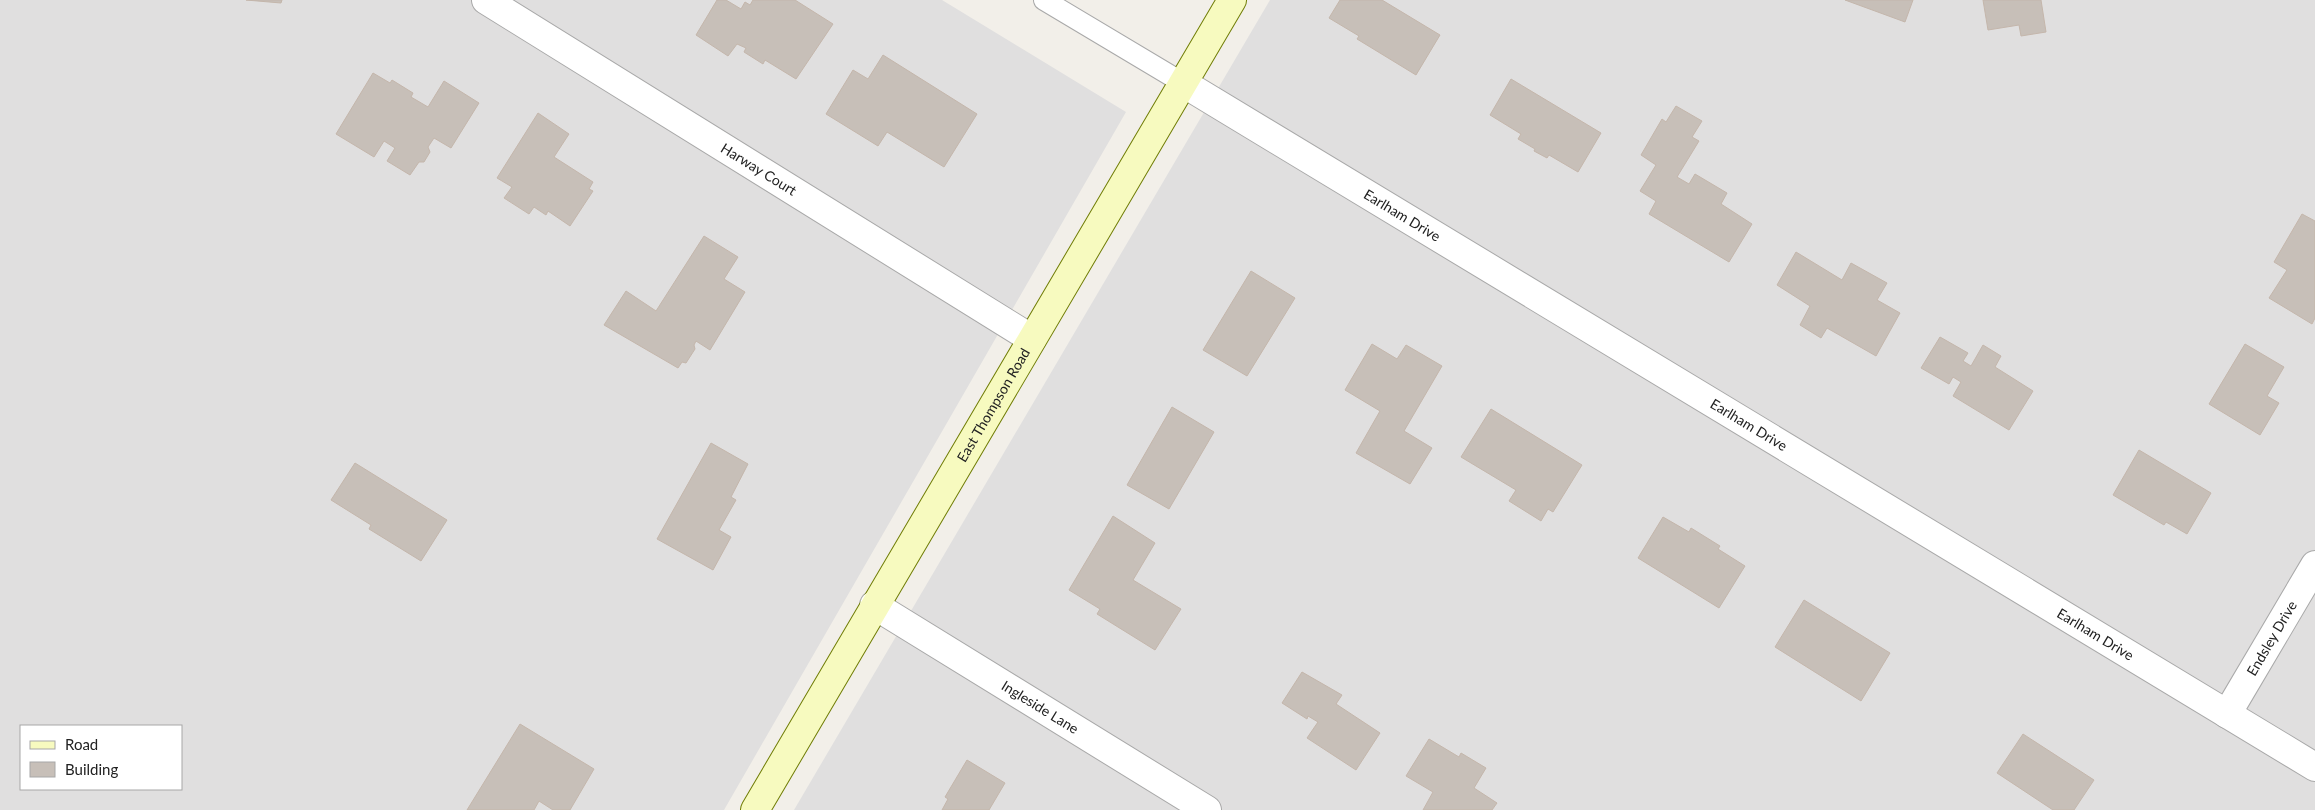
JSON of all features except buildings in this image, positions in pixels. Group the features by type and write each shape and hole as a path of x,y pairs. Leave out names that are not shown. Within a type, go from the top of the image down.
{"main road":[{"name":"East Thompson Road","path":"755,810 1232,0"}],"street":[{"name":"Harway Court","path":"486,0 1032,339"},
{"name":"Earlham Drive","path":"1183,83 2315,767"},
{"name":"Endsley Drive","path":"2227,714 2315,564"},
{"name":"Ingleside Lane","path":"874,605 1206,810"}],"lane":[{"path":"1044,0 1183,83"}],"shaded area":[{"path":"0,0 942,0 1126,112 724,810 0,810"},
{"path":"1270,0 2315,0 2315,810 794,810"}]}
